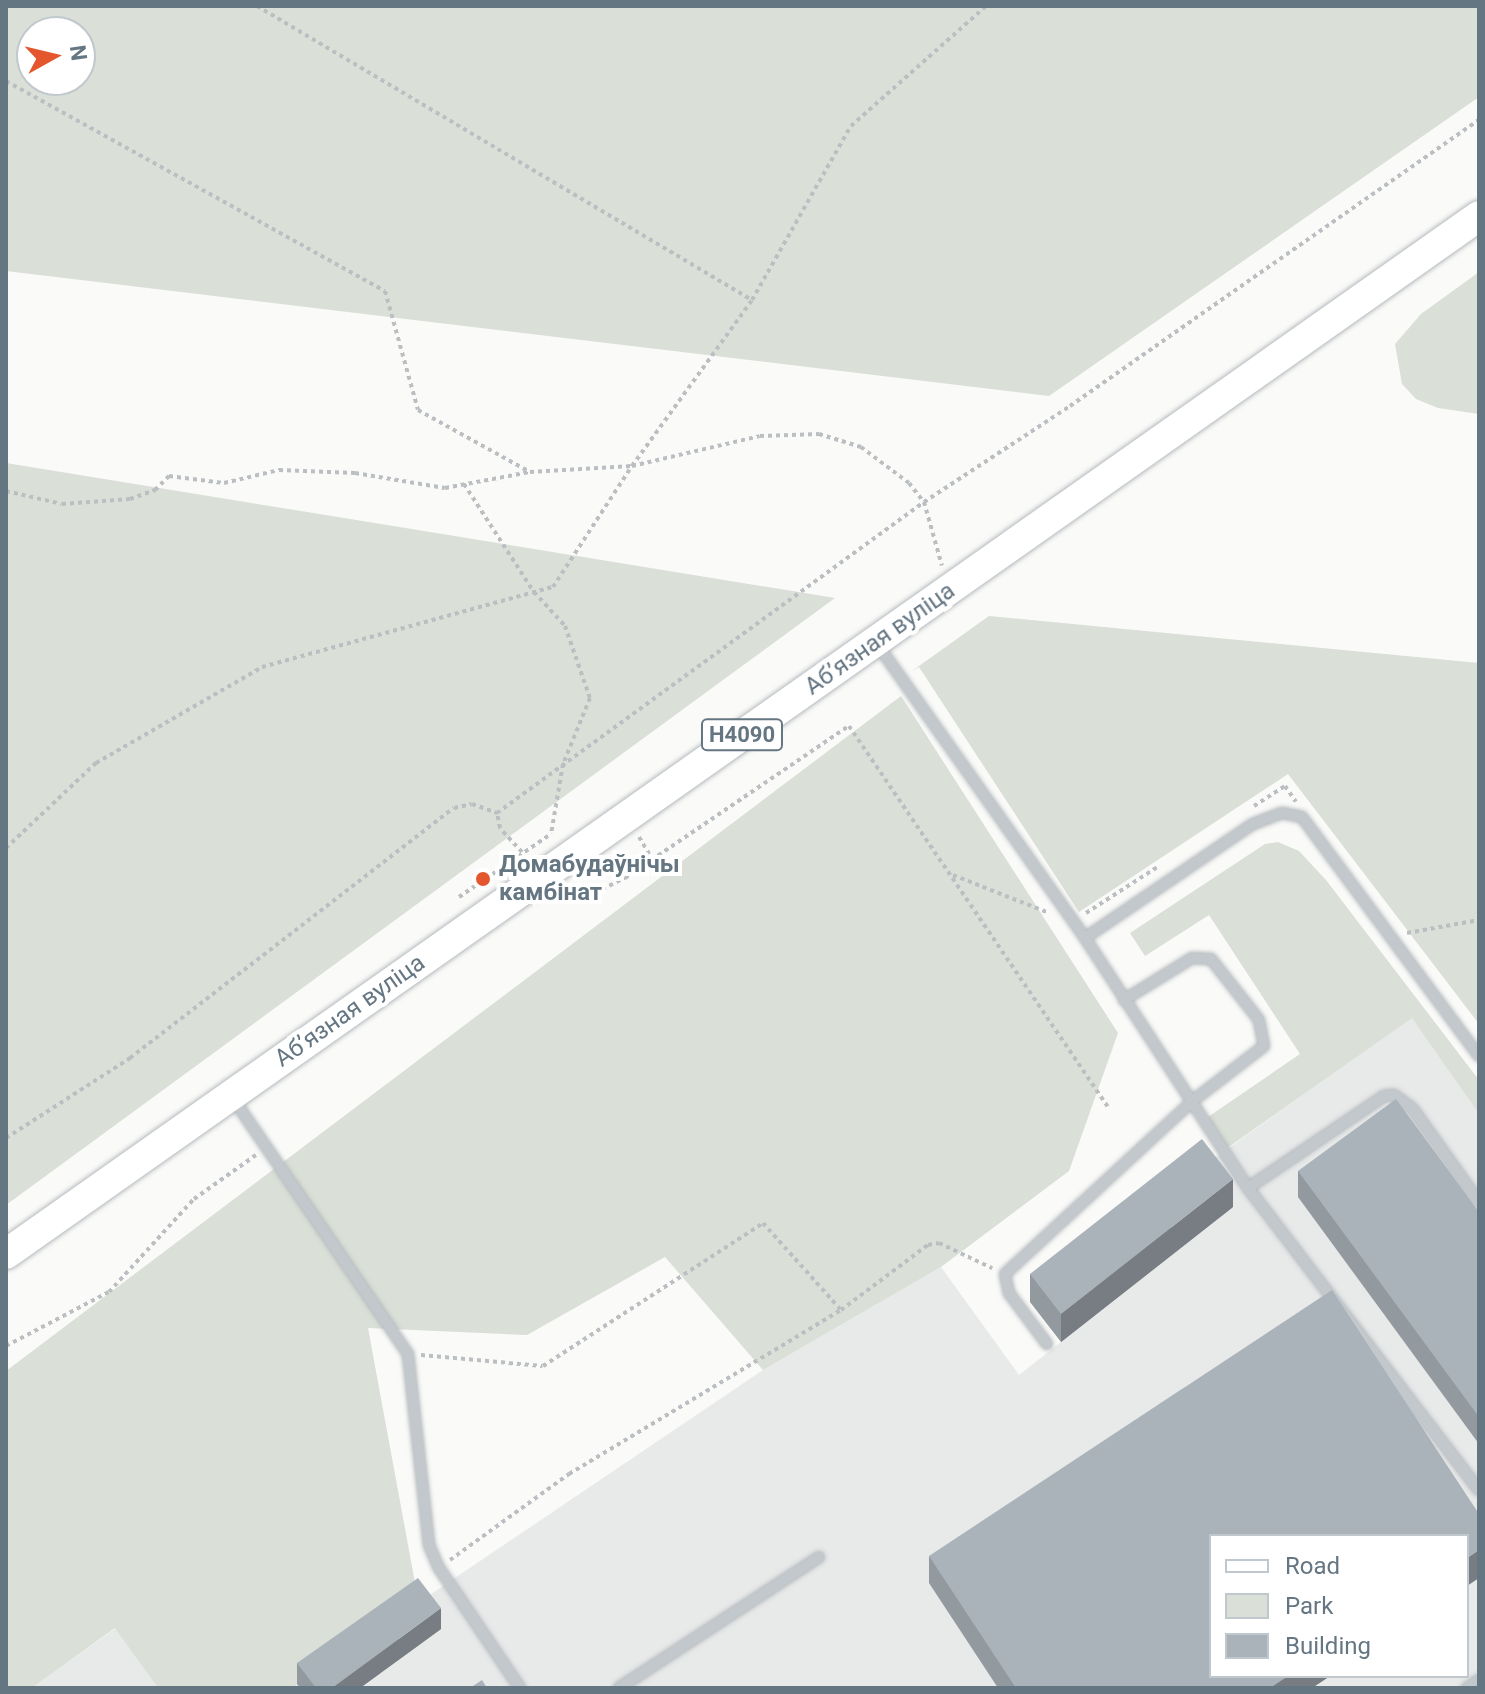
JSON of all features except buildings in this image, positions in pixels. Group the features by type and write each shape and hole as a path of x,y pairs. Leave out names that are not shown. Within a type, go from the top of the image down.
{"main road":[{"name":"Абʼязная вуліца","path":"6,1254 230,1094 877,644 947,591 1479,216"}],"lane":[{"path":"877,644 1085,938 1248,1188 1479,1490"},
{"path":"1085,938 1253,824 1292,814 1317,830 1479,1056"},
{"path":"1047,1344 1009,1293 1005,1274 1190,1103 1257,1055 1264,1046 1259,1020 1220,966 1201,957 1124,1000"},
{"path":"230,1094 408,1354 425,1528 439,1568 524,1688"},
{"path":"1248,1188 1384,1096 1394,1095 1412,1108 1479,1202"},
{"path":"619,1688 819,1557"},
{"path":"1467,1688 1479,1680"}],"path":[{"path":"257,6 752,300"},
{"path":"6,848 96,763 262,667 553,587 632,466 752,300 851,126 986,6"},
{"path":"6,81 385,291 418,410 530,472"},
{"path":"497,813 924,502 1057,415 1479,120"},
{"path":"6,491 62,504 130,499 155,490 169,476 224,483 279,470 355,473 445,488 530,472 632,466 760,436 819,434 861,447 909,483 924,502 947,591"},
{"path":"464,484 534,592 565,626 590,698 563,764 551,834"},
{"path":"589,885 595,893 625,878 849,726 1109,1109"},
{"path":"1245,812 1285,786 1304,811"},
{"path":"6,1138 130,1058 454,808 472,804 497,813"},
{"path":"497,813 500,828 522,852"},
{"path":"459,897 513,857"},
{"path":"951,874 1072,922 1165,863"},
{"path":"1397,934 1479,920"},
{"path":"6,1346 109,1292 194,1199 265,1149"},
{"path":"408,1354 543,1366 763,1223 841,1310"},
{"path":"439,1568 569,1474 841,1310 928,1245 939,1243 1005,1274"}],"shaded area":[{"path":"1412,1017 1479,1114 1479,1688 292,1688 763,1370 941,1267 1019,1375 1061,1342 1030,1302 1202,1167"},
{"path":"116,1628 158,1688 32,1688"}],"green space":[{"path":"6,6 1479,6 1479,97 1049,396 6,271"},
{"path":"1479,272 1479,414 1438,408 1416,399 1402,384 1395,344 1421,314"},
{"path":"6,463 835,598 6,1205"},
{"path":"989,616 1479,663 1479,1024 1288,774 1079,912 919,667 912,671"},
{"path":"901,696 1118,1033 1069,1171 941,1267 763,1370 665,1257 527,1335 368,1328 418,1599 292,1688 158,1688 115,1628 32,1688 6,1688 6,1371"},
{"path":"1278,842 1299,851 1326,880 1479,1080 1479,1114 1412,1018 1223,1151 1208,1117 1300,1054 1209,915 1145,956 1130,933 1265,844"}],"place":[{"name":"Домабудаўнічы камбінат","path":"483,879"}]}
